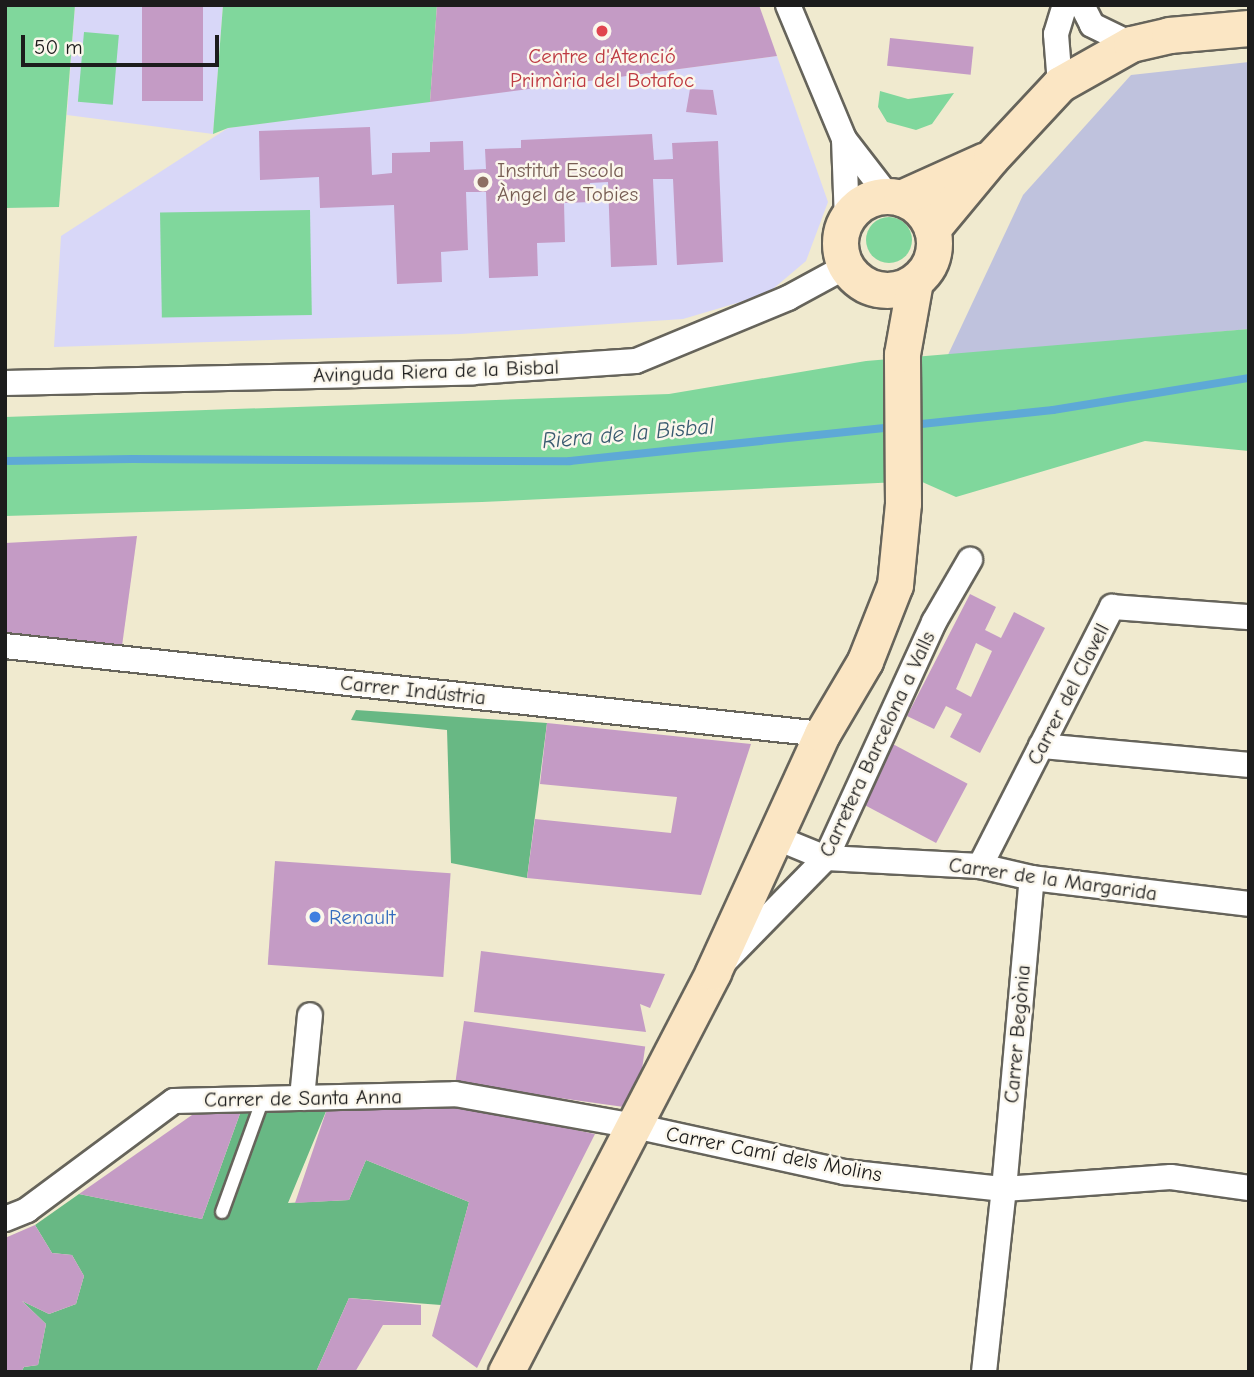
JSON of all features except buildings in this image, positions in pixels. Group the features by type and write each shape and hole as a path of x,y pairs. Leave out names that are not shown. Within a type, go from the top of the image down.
{"street":[{"path":"1060,84 1056,34 1065,5"},
{"path":"1082,5 1092,25 1131,44"},
{"path":"795,13 844,139 847,219 840,243 901,363"},
{"path":"932,229 991,158 1060,84 1131,44 1169,35 1249,28"},
{"path":"506,1372 711,976 777,838 822,734 865,661 895,585 903,503 901,363 915,281 929,263 933,252 932,229 915,204 895,197 844,139"},
{"path":"847,219 857,206 872,198 895,197 991,158"},
{"path":"857,276 892,289 915,281"},
{"name":"Avinguda Riera de la Bisbal","path":"5,383 473,372 636,361 788,298 857,276"},
{"name":"Carretera Barcelona a Valls","path":"711,976 826,859 934,622 970,560"},
{"name":"Carrer del Clavell","path":"980,866 1112,607 1249,617"},
{"name":"Carrer Indústria","path":"5,646 822,734"},
{"path":"1041,746 1249,765"},
{"name":"Carrer de la Margarida","path":"777,838 826,859 980,866 1032,878 1249,904"},
{"name":"Carrer Begònia","path":"984,1372 1004,1189 1032,878"},
{"path":"302,1098 310,1015"},
{"name":"Carrer de Santa Anna","path":"5,1219 27,1210 174,1101 455,1094 635,1126"},
{"name":"Carrer Camí dels Molins","path":"635,1126 844,1172 1004,1189 1171,1177 1249,1188"}],"lane":[{"path":"222,1212 263,1099"}],"shaded area":[{"path":"75,5 223,5 213,134 67,115"},
{"name":"Institut Escola Àngel de Tobies","path":"777,56 828,202 806,261 767,294 683,319 461,334 54,347 61,236 228,128"},
{"path":"1249,62 1249,329 947,357 1023,195 1131,75"}],"green space":[{"path":"5,5 75,5 59,207 5,208"},
{"path":"223,5 437,5 430,102 228,128 213,134"},
{"path":"84,32 119,35 113,105 78,102"},
{"path":"880,91 908,99 954,93 932,124 916,130 887,122 878,107"},
{"path":"310,210 312,315 162,318 160,213"},
{"path":"889,217 905,224 912,240 905,256 889,263 873,256 866,240 873,224"},
{"path":"1249,329 1249,451 1145,441 956,497 920,481 482,502 5,516 5,417 669,394 866,361"},
{"path":"356,710 547,723 527,878 451,863 447,730 351,720"},
{"path":"242,1108 327,1109 288,1203 349,1200 366,1160 469,1202 441,1305 349,1298 316,1372 21,1372 24,1367 38,1365 46,1324 22,1301 49,1314 76,1304 84,1276 72,1255 52,1253 35,1225 79,1194 202,1219"}],"waterway":[{"name":"Riera de la Bisbal","path":"912,425 1053,410 1249,378"},
{"name":"Riera de la Bisbal","path":"5,461 570,461 896,427"}],"place":[{"name":"Centre d'Atenció Primària del Botafoc","path":"602,31"},
{"name":"Institut Escola Àngel de Tobies","path":"483,182"},
{"name":"Renault","path":"315,917"}]}
